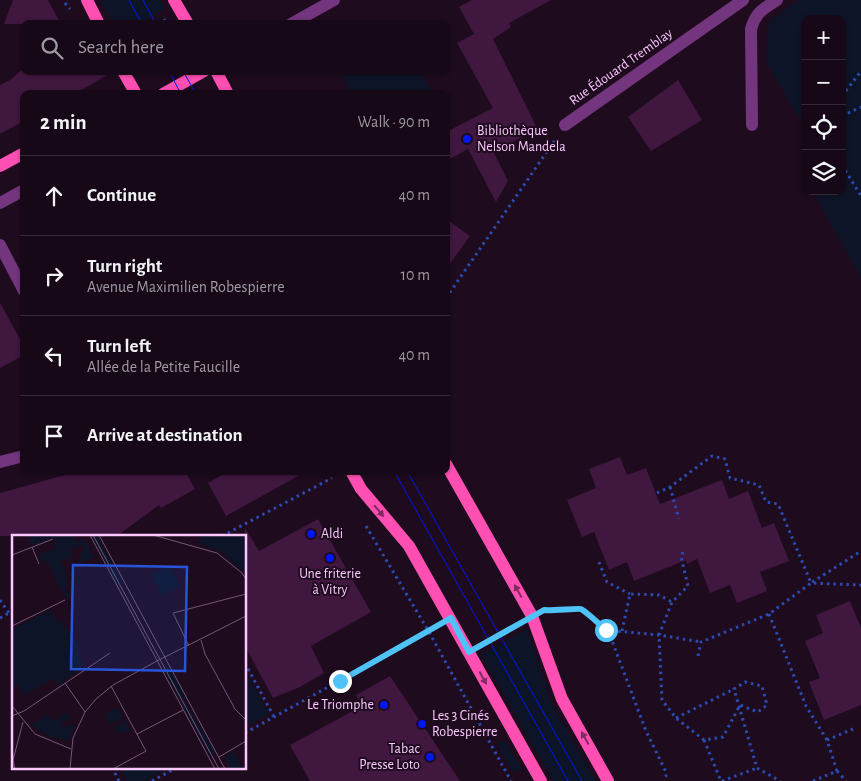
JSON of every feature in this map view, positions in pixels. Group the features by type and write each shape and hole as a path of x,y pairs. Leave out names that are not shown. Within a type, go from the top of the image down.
{"main road":[{"path":"87,0 97,20"},
{"path":"174,0 186,20"},
{"path":"126,75 134,90"},
{"path":"170,90 197,75"},
{"path":"218,75 226,90"},
{"path":"0,166 20,155"},
{"path":"450,471 532,616 562,699 608,781"},
{"path":"353,475 361,489 409,546 541,781"}],"street":[{"path":"298,20 334,0"},
{"name":"Rue Édouard Tremblay","path":"565,125 743,0"},
{"path":"752,125 751,29 759,12 777,0"},
{"path":"0,204 20,192"},
{"path":"0,244 20,283"},
{"path":"0,462 20,457"}],"path":[{"path":"846,91 861,71"},
{"path":"846,114 861,107"},
{"name":"Rue Édouard Tremblay","path":"450,292 565,125"},
{"path":"846,172 861,196"},
{"path":"658,493 670,487 712,456 725,459 730,478 759,485 766,502 778,504 811,583"},
{"path":"224,535 332,478"},
{"path":"670,487 679,519"},
{"path":"366,525 511,781"},
{"path":"469,652 544,610 555,611 575,608 580,609 606,630 659,635 701,642 769,614 811,583 861,551"},
{"path":"683,552 681,557 688,586 672,602 659,635 662,700 676,718 704,740 722,781 757,768"},
{"path":"599,562 607,582 630,594 659,595 672,602"},
{"path":"811,583 861,585"},
{"path":"622,631 630,594"},
{"path":"0,600 12,615"},
{"path":"0,618 9,613"},
{"path":"769,614 806,706 826,740 837,771 846,781"},
{"path":"246,731 451,618"},
{"path":"616,631 611,638 646,731 666,772 666,776 663,778"},
{"path":"698,656 701,642"},
{"path":"246,666 274,717"},
{"path":"676,718 745,682 762,686 767,705 758,712 740,704"},
{"path":"734,689 740,704 757,768 780,781"},
{"path":"704,740 723,737 740,704"},
{"path":"826,740 853,729"},
{"path":"112,768 119,781"},
{"path":"152,781 176,768"},
{"path":"813,781 837,771"}],"shaded area":[{"path":"100,0 160,0 165,9 147,20 111,20"},
{"path":"798,0 861,0 861,278 815,195 846,195 846,15 801,15 801,122 767,63 769,22"},
{"path":"341,75 422,75 431,90 350,90"},
{"path":"527,629 552,704 596,781 553,781 481,654"},
{"path":"246,672 269,714 246,726"},
{"path":"504,740 522,769 513,773 497,744"},
{"path":"120,768 168,768 145,781 127,781"}],"building":[{"path":"13,0 48,0 59,20 20,20 20,24 4,24"},
{"path":"472,0 551,0 509,23 511,27 493,39 537,128 494,153 508,181 496,202 468,149 450,159 450,130 493,108 457,43 474,34 459,7"},
{"path":"20,71 20,75 107,75 82,90 20,90 20,123 0,134 0,85"},
{"path":"678,80 702,120 651,151 628,117"},
{"path":"450,222 470,236 450,264"},
{"path":"0,303 20,339 20,357 0,368"},
{"path":"620,457 627,475 646,468 660,504 722,480 729,499 748,491 762,528 774,523 789,561 760,572 767,591 737,603 730,585 710,593 697,559 687,564 686,560 634,581 627,562 609,570 594,532 582,537 567,500 596,488 589,469"},
{"path":"65,475 187,475 195,489 161,508 159,505 118,535 0,536 0,493"},
{"path":"222,475 300,475 226,516 208,483"},
{"path":"318,519 371,612 311,646 324,673 300,687 273,698 246,648 245,528 259,551"},
{"path":"850,601 861,628 861,705 824,720 809,682 820,678 805,641 823,633 816,615"},
{"path":"390,676 460,781 310,781 290,745 362,706 356,695"}],"tram line":[{"path":"129,0 140,20"},
{"path":"143,0 154,20"},
{"path":"171,75 179,90"},
{"path":"185,75 194,90"},
{"path":"396,475 568,781"},
{"path":"409,475 582,781"}],"place":[{"name":"Bibliothèque Nelson Mandela","path":"467,139"},
{"name":"Aldi","path":"311,534"},
{"name":"Une friterie à Vitry","path":"330,558"},
{"name":"Le Triomphe","path":"384,705"},
{"name":"Les 3 Cinés Robespierre","path":"422,724"},
{"name":"Tabac Presse Loto","path":"430,757"}],"route":[{"path":"340,681 451,618 469,652 544,610 580,609 606,630"}]}
